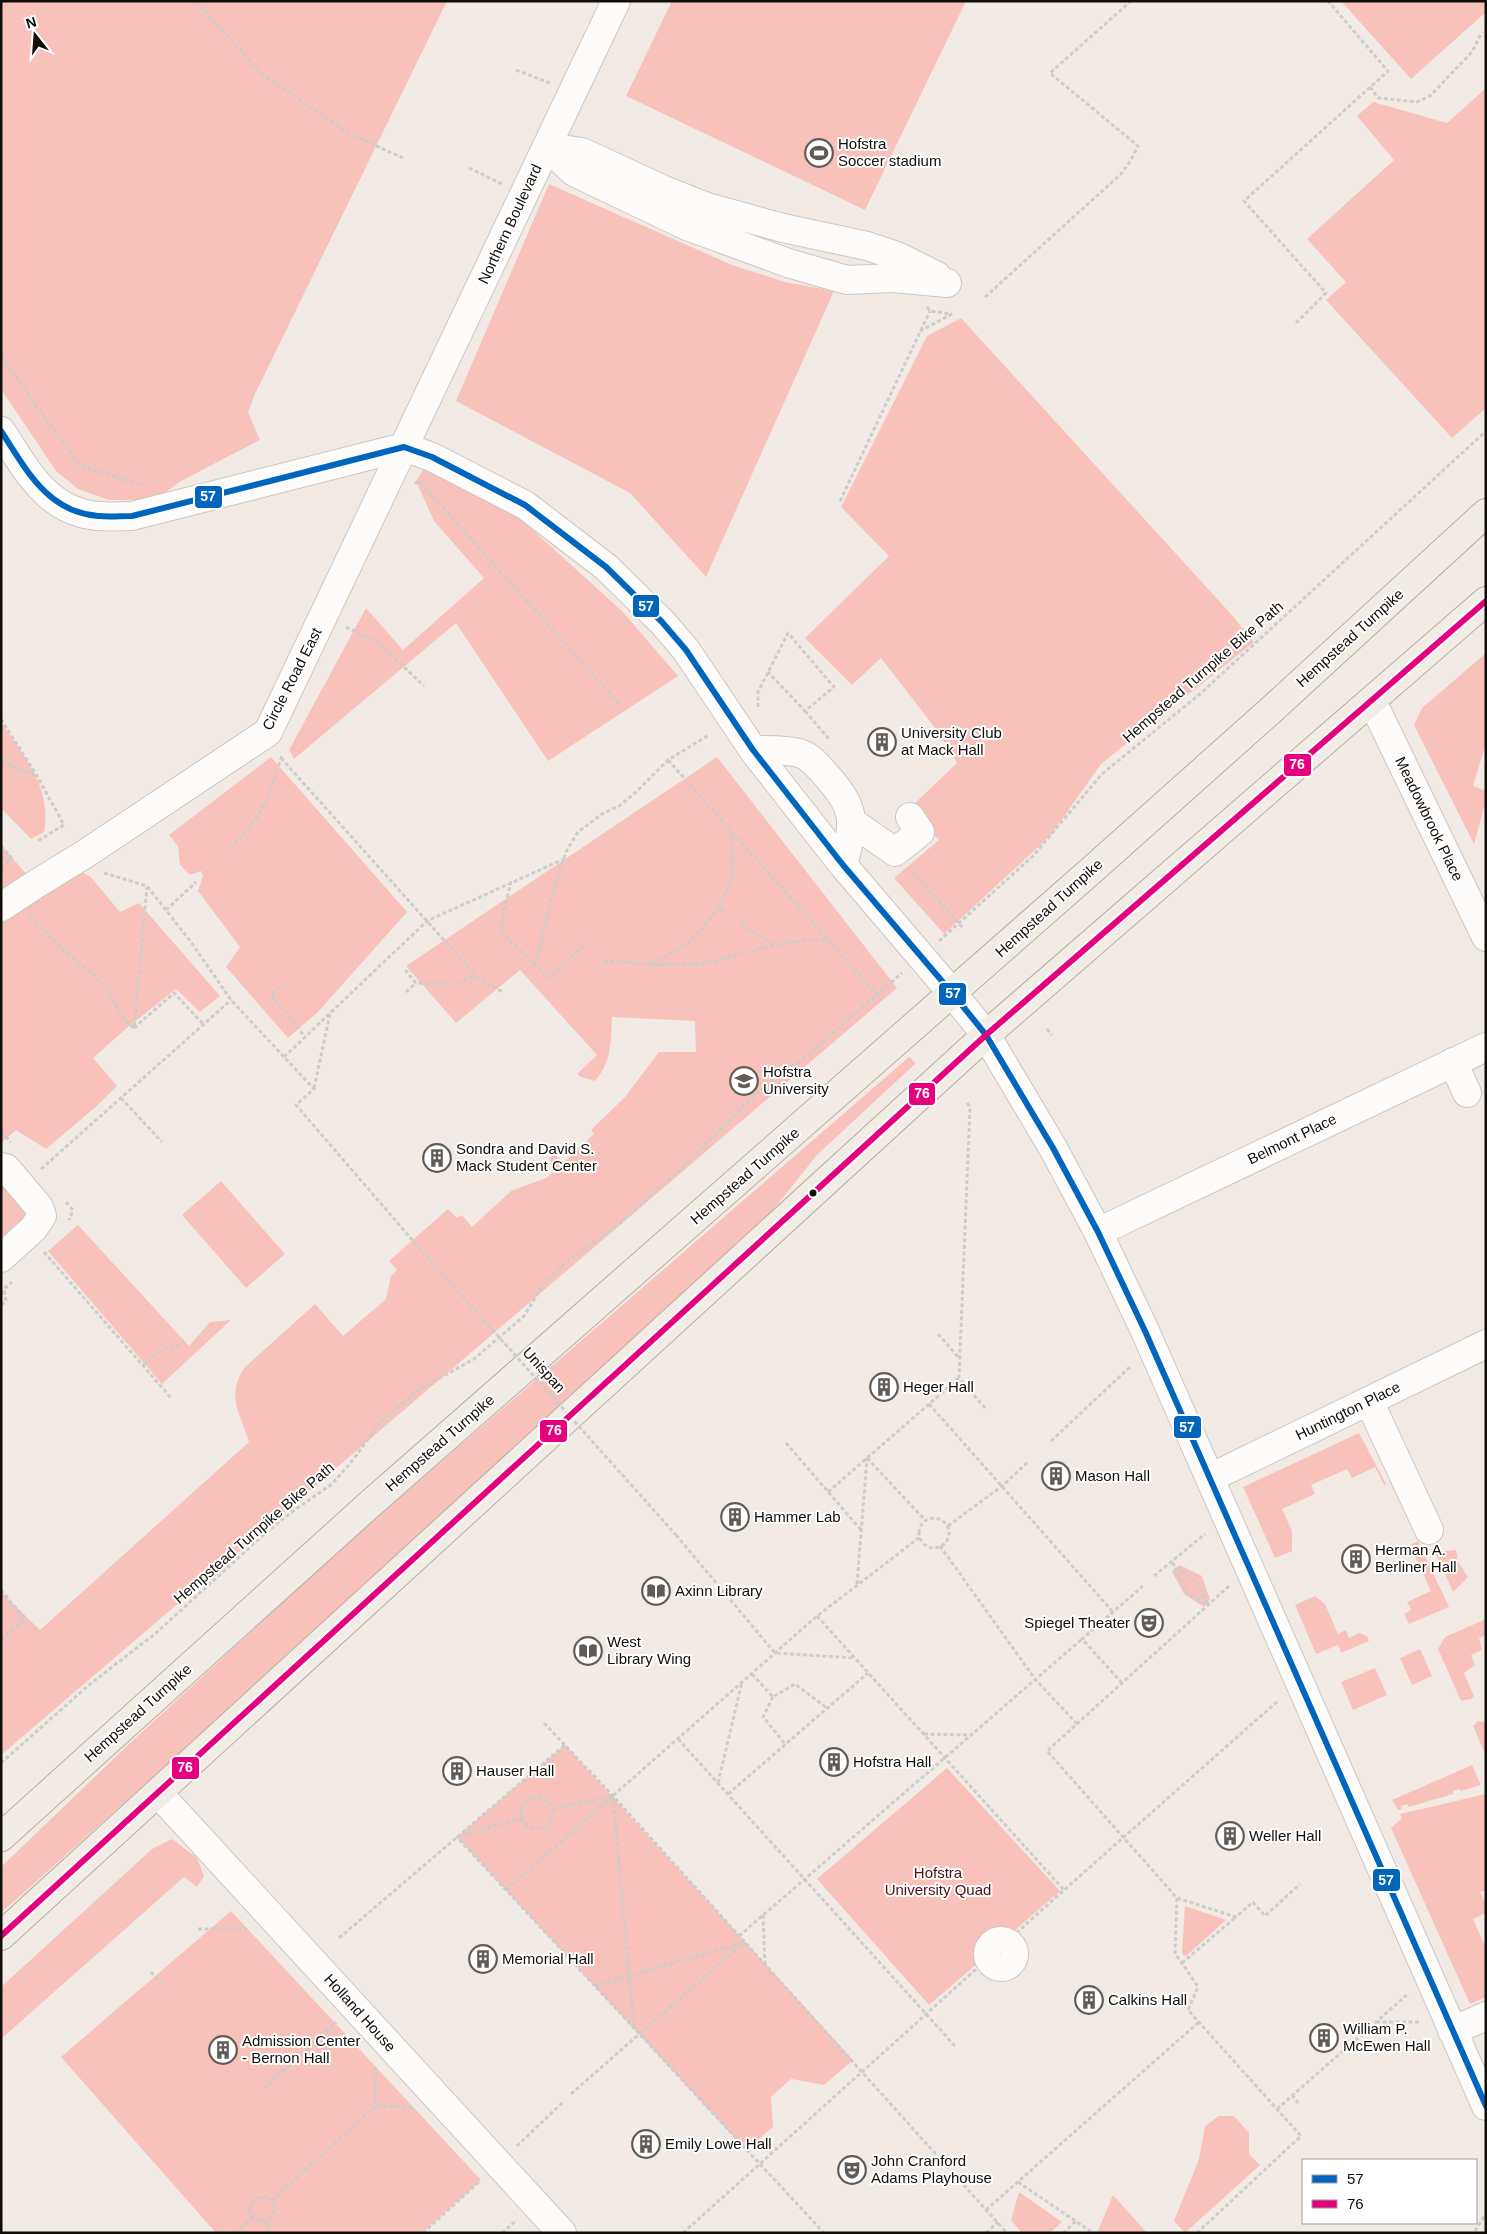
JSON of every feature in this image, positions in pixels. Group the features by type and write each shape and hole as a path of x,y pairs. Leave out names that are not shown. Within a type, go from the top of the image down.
{"main road":[{"name":"Hempstead Turnpike","path":"1,1837 370,1504 953,994 1270,711 1486,513"},
{"path":"1,1936 986,1035 1486,601"}],"street":[{"name":"Northern Boulevard","path":"404,447 616,1"},
{"path":"547,147 582,152 707,207 801,232 867,246 897,256 935,274 947,283 893,278 852,280 794,265 696,230 574,172 547,147"},
{"path":"794,265 801,232"},
{"path":"852,280 867,246"},
{"path":"1,430 35,480 52,500 73,510 97,516 132,516 404,447 432,457 525,505 606,567 662,622 686,650 753,750 842,865 986,1035 1053,1148 1098,1232 1145,1331 1210,1478 1472,2022 1486,2106"},
{"name":"Circle Road East","path":"1,907 85,854 268,732 404,447"},
{"name":"Meadowbrook Place","path":"1372,701 1486,937"},
{"path":"753,750 801,753 813,761 844,795 852,822 842,865"},
{"path":"852,822 894,852 920,832 910,818"},
{"name":"Belmont Place","path":"1098,1232 1486,1047"},
{"path":"1453,1062 1467,1093"},
{"path":"1,1167 6,1168 39,1207 42,1216 8,1268"},
{"name":"Huntington Place","path":"1210,1478 1486,1344"},
{"path":"1368,1401 1429,1530"},
{"name":"Holland House","path":"158,1793 562,2233"}],"path":[{"path":"195,1 262,74 348,133 403,158"},
{"path":"985,297 1121,174 1138,146 1050,73 1131,1"},
{"path":"1296,323 1326,293 1244,201 1388,70 1328,1"},
{"path":"1370,87 1378,98 1418,102 1430,96 1472,52 1482,32"},
{"path":"516,70 573,93"},
{"path":"469,168 524,196"},
{"path":"920,331 952,314 930,311 924,304"},
{"path":"840,501 930,311"},
{"path":"1,356 79,465 152,489"},
{"name":"Hempstead Turnpike Bike Path","path":"944,937 1033,856 1102,774 1200,694 1486,432"},
{"path":"420,482 620,705"},
{"path":"343,625 380,644 424,686"},
{"path":"758,707 758,692 788,632 834,687 805,711"},
{"path":"768,672 830,740"},
{"path":"1,719 38,776 64,825 36,842"},
{"path":"535,965 557,877 570,842 578,832 602,814 619,806 634,794 668,760 709,735"},
{"path":"262,737 476,976 504,993"},
{"path":"1,760 38,776"},
{"path":"668,760 881,999"},
{"path":"651,964 674,954 690,942 718,908 731,884 733,873 730,830"},
{"path":"1,846 12,858"},
{"path":"894,852 963,928"},
{"path":"1,858 12,858"},
{"path":"1,868 12,858"},
{"path":"284,1057 427,921 510,881 564,858"},
{"path":"97,871 147,886 231,1000 314,1089"},
{"path":"510,881 500,931 549,978 586,944"},
{"path":"166,910 196,882"},
{"path":"134,1028 147,886"},
{"path":"718,908 724,912"},
{"path":"29,915 64,950 105,985 123,1018 134,1028"},
{"path":"742,924 773,945"},
{"path":"604,961 651,964 704,964 773,945 808,940 827,940"},
{"path":"405,970 416,983"},
{"path":"406,992 416,983 454,984 476,976"},
{"name":"Hempstead Turnpike Bike Path","path":"1,1763 89,1685 156,1633 260,1538 289,1514 332,1484 353,1460 378,1425 418,1390 474,1360 524,1316 544,1285 569,1260 618,1224 684,1165 760,1092 802,1060 894,980"},
{"path":"285,983 271,995 305,1037"},
{"path":"134,1028 174,993 204,1025"},
{"path":"38,1171 231,1000"},
{"path":"314,1089 330,1013"},
{"path":"1047,1029 1052,1035"},
{"name":"Unispan","path":"314,1089 296,1105 414,1242 676,1535 775,1653"},
{"path":"121,1098 162,1142"},
{"path":"967,1103 970,1107 959,1378 985,1408"},
{"path":"44,1252 172,1399"},
{"path":"1,1305 6,1301 4,1289 8,1268"},
{"path":"938,1334 960,1360"},
{"path":"143,1365 164,1348 178,1346 184,1340"},
{"path":"1051,1441 1130,1367"},
{"path":"828,1492 959,1378"},
{"path":"929,1404 1112,1612"},
{"path":"786,1443 861,1531"},
{"path":"867,1458 925,1520"},
{"path":"857,1585 867,1458"},
{"path":"948,1526 940,1519 930,1518 925,1520 920,1528 922,1542 930,1547 940,1546 947,1540 948,1526 1002,1486 1028,1462"},
{"path":"1154,1576 1205,1534"},
{"path":"506,1890 817,1616 920,1537"},
{"path":"940,1546 1035,1679 1077,1724"},
{"path":"1172,1562 1198,1583 1208,1605"},
{"path":"1172,1562 1187,1593 1208,1605"},
{"path":"739,1936 1143,1586"},
{"path":"1229,1586 1047,1751 1124,1836 1176,1898 1236,1917"},
{"path":"1,1590 25,1619 1,1640"},
{"path":"817,1616 1064,1890"},
{"path":"1082,1639 1122,1683"},
{"path":"775,1653 854,1658"},
{"path":"728,1794 868,1673"},
{"path":"752,1674 773,1696"},
{"path":"718,1784 742,1682"},
{"path":"785,1744 763,1717 773,1696 795,1684 827,1708"},
{"path":"683,2233 758,2163 1279,1700"},
{"path":"544,1723 613,1796 863,2071 1007,2233"},
{"path":"923,1734 970,1735"},
{"path":"678,1739 955,2046"},
{"path":"339,1938 565,1745"},
{"path":"552,1809 613,1796"},
{"path":"613,1796 634,2028"},
{"path":"530,1799 546,1800 552,1809 550,1823 542,1828 531,1828 522,1818 522,1807 530,1799"},
{"path":"457,1837 522,1818"},
{"path":"457,1837 824,2233"},
{"path":"1182,1963 1253,1902 1265,1916 1300,1884"},
{"path":"1176,1898 1175,1954 1198,1987 1188,2010 1301,2136 1197,2233"},
{"path":"763,1915 765,1965"},
{"path":"198,1929 253,1929"},
{"path":"595,1986 744,1942"},
{"path":"571,2094 744,1942"},
{"path":"151,1972 165,1988"},
{"path":"1277,2109 1409,1993"},
{"path":"263,2089 337,2022"},
{"path":"986,2210 1199,2022"},
{"path":"1376,2022 1421,2022"},
{"path":"375,2064 376,2106"},
{"path":"1292,2095 1299,2104"},
{"path":"513,2150 563,2102"},
{"path":"271,2201 376,2106 414,2107"},
{"path":"423,2233 481,2180"},
{"path":"1018,2182 1093,2233"},
{"path":"267,2233 268,2220 274,2210 271,2201 263,2197 255,2199 250,2206 253,2217 260,2221 268,2220"},
{"path":"1475,2231 1486,2213"},
{"path":"235,2233 253,2217"},
{"path":"1063,2233 1076,2221"},
{"path":"986,2233 998,2222"}],"green space":[{"path":"1,1 447,1 255,394 248,412 260,440 181,481 162,495 140,500 109,500 78,489 56,471 1,389"},
{"name":"Hofstra Soccer stadium","path":"672,1 966,1 865,210 626,96"},
{"path":"1341,1 1486,1 1486,12 1411,79"},
{"path":"1486,88 1486,408 1452,438 1326,300 1346,282 1307,239 1394,160 1357,116 1373,102 1447,123"},
{"path":"549,184 732,265 785,282 834,291 706,577 630,493 456,401"},
{"path":"961,318 1230,613 1254,642 1101,764 1051,835 944,934 894,878 939,840 915,815 912,806 957,763 939,733 881,658 852,685 805,638 889,556 841,507 927,336"},
{"path":"428,463 516,515 622,611 678,676 548,761 456,623 294,759 289,750 366,608 403,650 484,578 434,521 416,481"},
{"path":"1486,653 1486,743 1473,786 1486,791 1486,801 1474,844 1414,725 1422,708"},
{"path":"1,722 27,761 40,787 44,801 44,832 31,839 1,808"},
{"path":"271,757 407,912 318,1012 288,1038 226,967 240,947 198,891 203,876 201,871 190,875 180,865 178,846 169,835"},
{"path":"717,757 897,988 1,1755 1,1592 40,1630 249,1442 235,1397 236,1388 244,1368 315,1304 343,1336 386,1299 391,1276 397,1270 389,1261 448,1209 457,1218 462,1215 472,1227 511,1191 546,1178 557,1170 549,1159 555,1154 564,1163 594,1134 591,1130 625,1097 659,1052 696,1052 695,1021 612,1017 610,1050 601,1074 595,1081 581,1077 577,1074 597,1055 520,970 456,1023 406,966"},
{"path":"1,845 35,884 78,870 90,876 120,912 139,903 220,996 200,1012 176,989 128,1027 93,1058 117,1086 98,1105 46,1149 16,1130 1,1143"},
{"path":"909,1057 916,1063 817,1155 752,1236 676,1309 1,1913 1,1867 127,1746 352,1539"},
{"path":"1,1180 36,1211 7,1238 1,1234"},
{"path":"221,1181 285,1254 246,1288 182,1215"},
{"path":"78,1225 189,1346 210,1322 231,1320 162,1384 48,1251"},
{"path":"1359,1433 1386,1484 1384,1485 1375,1467 1352,1478 1347,1469 1311,1485 1315,1494 1282,1509 1292,1531 1292,1551 1275,1558 1243,1487"},
{"path":"1418,1541 1449,1607 1409,1624 1404,1614 1411,1610 1407,1602 1431,1591 1410,1545"},
{"path":"1456,1550 1458,1562 1468,1577 1453,1592 1435,1552"},
{"path":"1180,1565 1202,1576 1210,1599 1204,1607 1184,1594 1172,1572"},
{"path":"1315,1596 1325,1604 1338,1634 1346,1630 1349,1638 1359,1633 1367,1636 1369,1641 1341,1653 1338,1645 1316,1654 1295,1605"},
{"path":"1486,1619 1486,1635 1479,1638 1482,1650 1471,1655 1475,1665 1464,1673 1474,1696 1471,1699 1461,1701 1438,1649 1445,1637"},
{"path":"1420,1649 1432,1676 1412,1685 1400,1658"},
{"path":"1375,1668 1387,1695 1353,1710 1341,1682"},
{"path":"1478,1721 1486,1722 1486,1756 1473,1726"},
{"path":"565,1745 853,2060 824,2085 791,2079 771,2097 773,2127 746,2150 457,1837"},
{"path":"1472,1765 1481,1785 1460,1791 1459,1789 1453,1791 1453,1794 1409,1807 1407,1804 1401,1806 1402,1809 1398,1810 1392,1800"},
{"name":"Hofstra University Quad","path":"947,1768 1060,1891 1007,1937 994,1939 989,1943 985,1950 985,1957 929,2005 817,1879"},
{"path":"1486,1794 1486,1890 1480,1892 1486,1904 1486,1913 1473,1919 1486,1948 1486,1997 1470,2004 1391,1828 1402,1818 1400,1814"},
{"path":"172,1839 197,1858 204,1876 197,1887 184,1877 1,2039 1,1987 152,1849"},
{"path":"1185,1906 1226,1920 1186,1956 1182,1952"},
{"path":"231,1911 481,2180 422,2233 216,2233 61,2057"},
{"path":"1219,2116 1234,2116 1249,2133 1249,2154 1260,2165 1185,2233 1174,2221 1199,2159 1205,2126"},
{"path":"1019,2192 1062,2222 1050,2233 1022,2233 1011,2220"},
{"path":"1113,2195 1147,2233 1097,2233"}],"transit line":[{"name":"57","path":"1,431 29,474 51,497 80,513 98,516 132,516 404,447 432,457 525,505 606,567 662,622 686,650 753,750 843,865 986,1035 1053,1148 1098,1232 1145,1331 1486,2106"},
{"name":"76","path":"1,1936 986,1035 1486,601"}],"place":[{"name":"Hofstra Soccer stadium","path":"819,153"},
{"name":"University Club at Mack Hall","path":"882,742"},
{"name":"Hofstra University","path":"744,1081"},
{"name":"Sondra and David S. Mack Student Center","path":"437,1158"},
{"name":"Heger Hall","path":"884,1387"},
{"name":"Mason Hall","path":"1056,1476"},
{"name":"Hammer Lab","path":"735,1517"},
{"name":"Herman A. Berliner Hall","path":"1356,1559"},
{"name":"Axinn Library","path":"656,1591"},
{"name":"Spiegel Theater","path":"1149,1623"},
{"name":"West Library Wing","path":"588,1651"},
{"name":"Hofstra Hall","path":"834,1762"},
{"name":"Hauser Hall","path":"457,1771"},
{"name":"Weller Hall","path":"1230,1836"},
{"name":"Memorial Hall","path":"483,1959"},
{"name":"Calkins Hall","path":"1089,2000"},
{"name":"William P. McEwen Hall","path":"1324,2038"},
{"name":"Admission Center - Bernon Hall","path":"223,2050"},
{"name":"Emily Lowe Hall","path":"646,2144"},
{"name":"John Cranford Adams Playhouse","path":"852,2170"}]}
